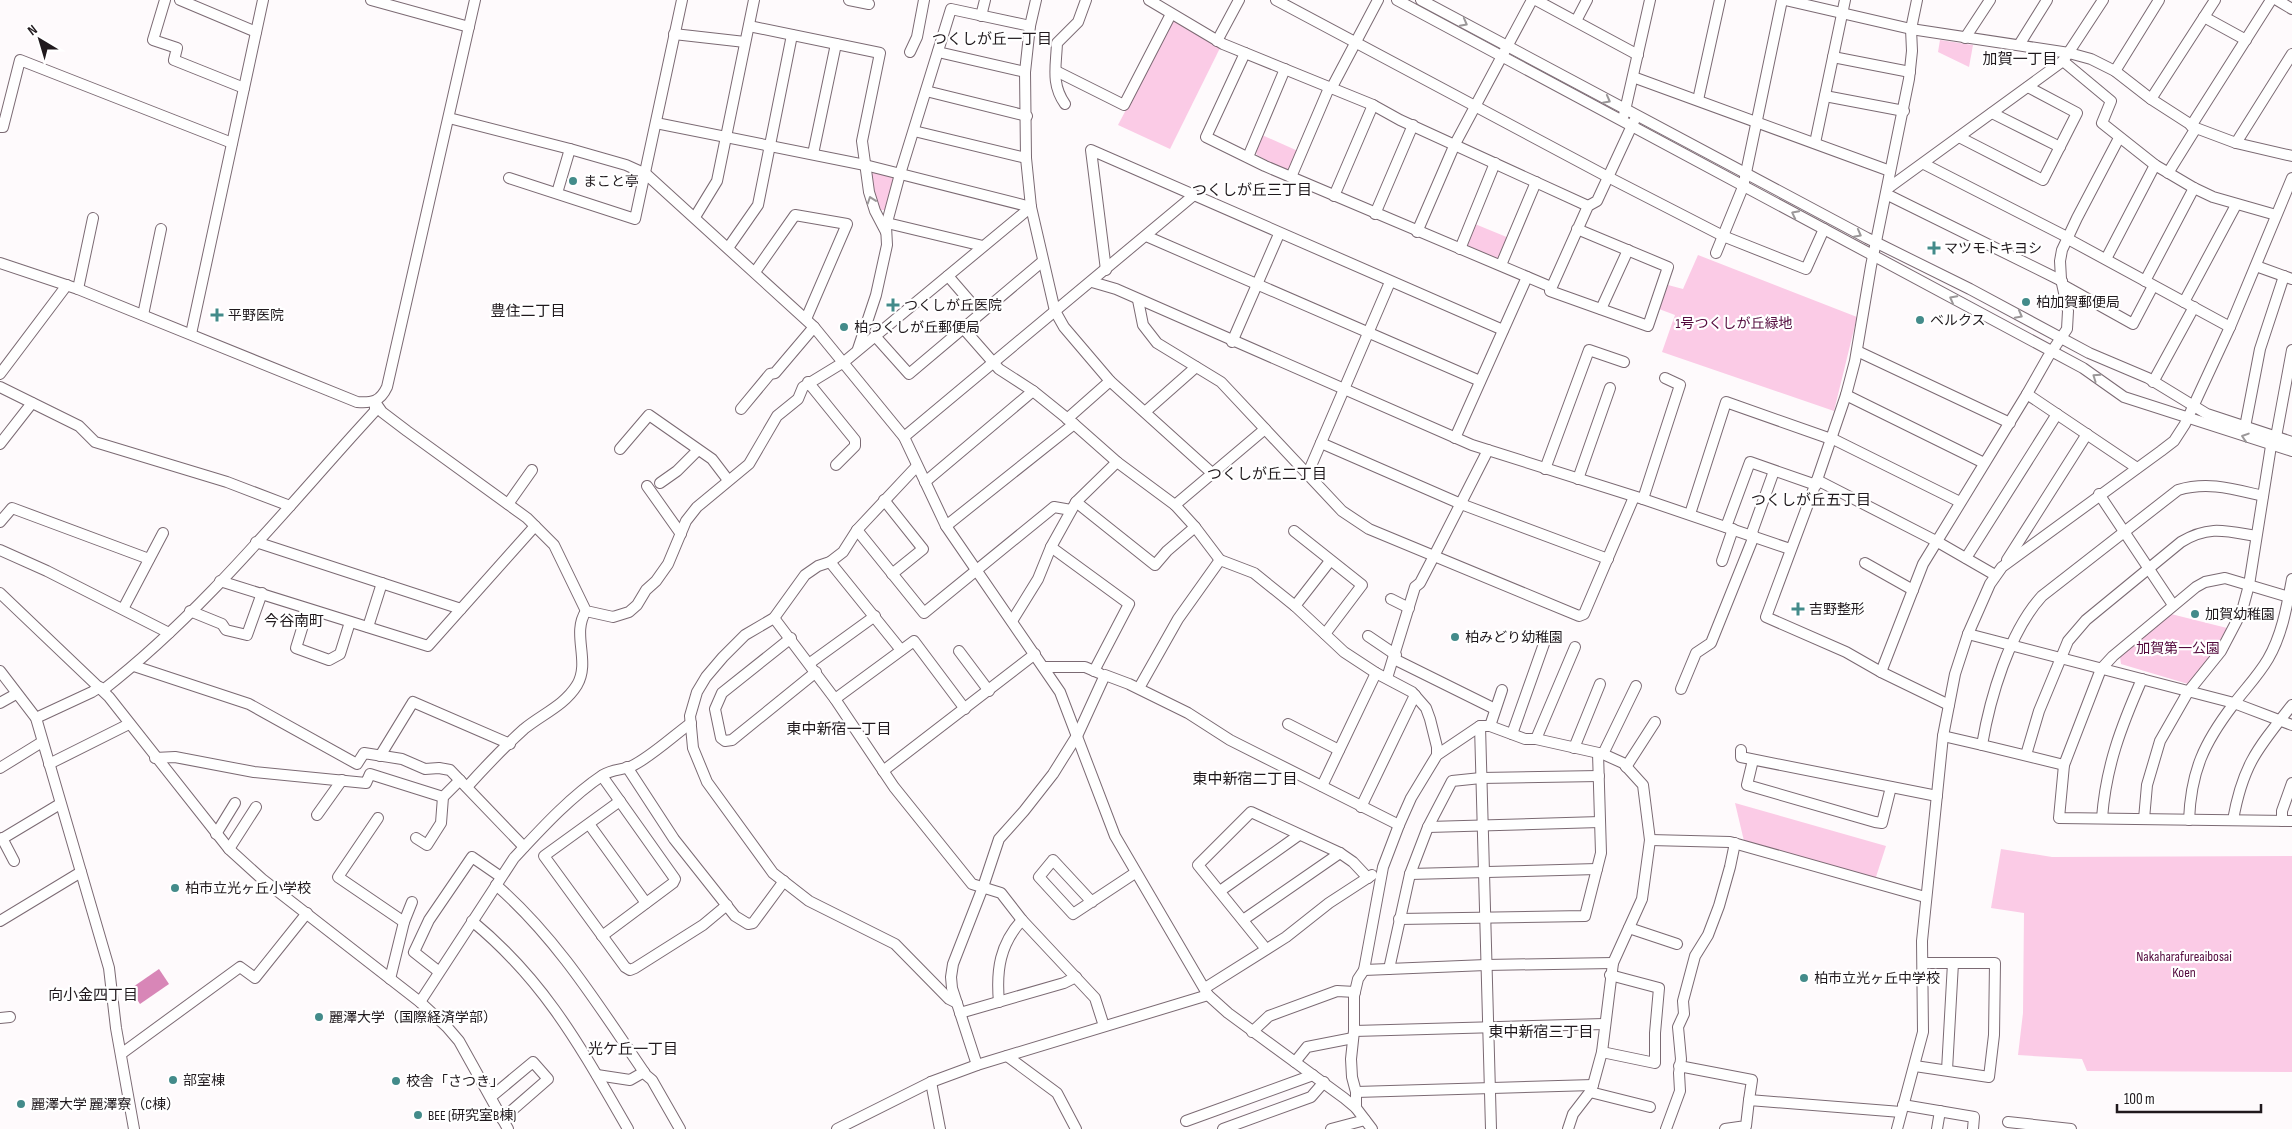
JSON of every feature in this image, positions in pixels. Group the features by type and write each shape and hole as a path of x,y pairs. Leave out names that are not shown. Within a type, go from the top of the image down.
{"street":[{"path":"164,0 154,40 176,48 174,60 244,88"},
{"path":"180,0 256,32"},
{"path":"191,334 263,0"},
{"path":"371,0 469,27"},
{"path":"0,263 78,289 340,396 357,402 375,402 382,397 386,387 475,0"},
{"path":"509,178 635,219 682,0"},
{"path":"694,217 717,181 753,0"},
{"path":"848,0 869,4"},
{"path":"910,52 917,36 924,0"},
{"path":"981,16 984,0"},
{"path":"1036,0 1030,26 1026,72 1026,158 1031,207 1055,311 1064,327 1110,381 1213,474"},
{"path":"1065,104 1057,92 1057,43 1078,22 1086,0"},
{"path":"1149,0 1217,41 1373,104 1413,125 1588,206"},
{"path":"1217,41 1239,0"},
{"path":"1276,0 1608,177 1723,236 1806,270 1824,228"},
{"path":"1291,178 1330,88 1378,0"},
{"path":"1396,0 1502,56 1745,175 2061,338 2153,382 2207,414 2245,427 2292,451"},
{"path":"1421,0 1507,46 1743,187 1824,228 2083,368 2124,397 2188,418 2274,441 2292,442"},
{"path":"1417,232 1455,144 1532,0"},
{"path":"1536,0 1638,55"},
{"path":"1576,21 1587,0"},
{"path":"1578,229 1668,267 1648,326 1550,291 1588,206 1597,201 1608,177 1629,118 1633,77 1650,0"},
{"path":"1698,100 1720,0"},
{"path":"1716,253 1743,187 1755,122 1783,0 1911,30 2019,46 2066,57 2090,59 2115,70 2151,99 2193,127 2236,142 2292,156"},
{"path":"1815,143 1845,0"},
{"path":"1918,0 1911,30 1912,51 1904,111 1873,256 1857,351 1846,395 1831,439 1766,617 1846,652 1881,672 1949,705"},
{"path":"1966,38 1990,0"},
{"path":"2019,46 2047,0"},
{"path":"1886,191 2066,57 2103,0"},
{"path":"2115,70 2159,0"},
{"path":"2151,99 2215,0"},
{"path":"2168,173 2193,127 2271,0"},
{"path":"2277,0 2292,9"},
{"path":"858,350 876,295 887,245 887,228 900,174 951,9 1030,26"},
{"path":"1056,71 1124,105 1171,14"},
{"path":"2204,17 2246,40"},
{"path":"749,26 880,53 862,141 868,192 875,211 887,228 983,246"},
{"path":"674,34 745,42"},
{"path":"728,248 758,205 792,35"},
{"path":"814,154 836,44"},
{"path":"938,52 1026,72"},
{"path":"1245,53 1206,137 1291,178 1552,287"},
{"path":"2236,142 2292,54"},
{"path":"1833,57 1910,72"},
{"path":"2066,57 2111,102 2102,123 2119,138 2155,165 2213,198 2276,215"},
{"path":"0,126 2,127 20,60 232,143"},
{"path":"1248,158 1285,69"},
{"path":"1633,77 1890,171"},
{"path":"1959,137 2043,180 2076,113 2028,87"},
{"path":"926,91 1027,116"},
{"path":"1825,96 1904,111"},
{"path":"1334,196 1373,104"},
{"path":"1992,113 2060,147"},
{"path":"449,118 570,149 626,165 646,174 814,327 904,437 946,526 1045,667 1060,692 1078,734 1114,836 1206,992 1223,1009 1252,1032 1324,1082 1356,1108 1372,1129"},
{"path":"656,122 865,165 1031,207"},
{"path":"1375,214 1413,125"},
{"path":"914,131 1026,158"},
{"path":"1881,672 1923,564 2067,329 2068,311 2062,283 2060,261 2076,218 2119,138"},
{"path":"557,194 570,149"},
{"path":"1106,270 1091,150 1279,234 1503,330"},
{"path":"1460,249 1495,163"},
{"path":"1924,164 2068,238 2230,327"},
{"path":"2106,259 2155,165"},
{"path":"1999,571 2099,494 2174,441 2188,418 2230,327 2292,178"},
{"path":"1501,265 1536,182"},
{"path":"1886,191 2062,283 2133,324 2149,283 2194,188"},
{"path":"904,437 1194,195"},
{"path":"2184,302 2236,205"},
{"path":"586,611 613,617 629,612 637,605 646,590 656,581 668,564 686,521 697,507 749,464 776,416 798,399 803,387 808,382 844,362 1031,207"},
{"path":"755,272 795,214 847,224 806,319"},
{"path":"78,289 93,218"},
{"path":"144,315 161,229"},
{"path":"1232,342 1279,234"},
{"path":"1146,236 1480,381"},
{"path":"1601,309 1628,250"},
{"path":"875,336 908,374 1043,261"},
{"path":"2245,427 2260,349 2288,278 2256,266"},
{"path":"948,276 980,314"},
{"path":"1455,438 1528,277"},
{"path":"1092,282 1116,289 1232,342 1455,438 1545,469 1690,514 1790,549"},
{"path":"1308,474 1390,282"},
{"path":"0,374 67,285"},
{"path":"1138,300 1143,325 1157,344 1221,382 1342,511 1369,529 1579,616 1584,614 1608,558 1639,498 1680,385 1666,378"},
{"path":"1990,319 1997,304"},
{"path":"2153,382 2194,307"},
{"path":"741,409 770,374 775,373 814,327"},
{"path":"963,328 999,369 1033,391 1071,421 1117,462 1175,506 1195,526 1220,560 1254,573 1295,606 1344,652 1415,695 1426,708 1437,747 1437,755"},
{"path":"1545,469 1588,350 1624,362"},
{"path":"2144,819 2147,785 2160,741 2188,692 2221,651 2242,611 2249,585 2263,496 2292,350"},
{"path":"1857,351 2010,423"},
{"path":"1145,412 1196,367"},
{"path":"946,526 1071,421 1110,381"},
{"path":"808,382 855,440 854,446 836,465"},
{"path":"0,387 79,426 95,442 227,482 290,506"},
{"path":"1578,479 1610,388"},
{"path":"925,482 1033,391"},
{"path":"2027,394 2137,468"},
{"path":"1846,395 1984,463"},
{"path":"375,402 382,412 508,504 535,526 554,545 586,611"},
{"path":"36,718 101,689 134,666 190,612 290,506 375,410 375,402"},
{"path":"1690,514 1726,402 1831,439 1960,502"},
{"path":"0,444 32,403"},
{"path":"1966,558 2057,414"},
{"path":"620,449 649,415 712,459 728,480"},
{"path":"1175,506 1265,429"},
{"path":"1897,1129 1923,1032 1922,941 1925,898 1936,817 1936,796 1943,736 1949,705 1968,634 1999,571 2087,434"},
{"path":"1321,443 1461,504 1608,558"},
{"path":"660,483 698,450"},
{"path":"1387,678 1416,587 1420,583 1488,450"},
{"path":"1012,621 1038,580 1051,547 1073,506 1117,462"},
{"path":"1722,561 1750,462 1774,471 1816,482 1936,541 1966,558 1999,571"},
{"path":"917,466 857,530 843,552 830,562 818,566 805,575 774,618 745,636 706,677 697,692 690,716 693,748 707,782 773,873 809,900 895,944 958,1008"},
{"path":"508,504 532,470"},
{"path":"1681,688 1696,653 1711,643 1752,536 1774,471"},
{"path":"1982,745 1993,696 2022,622 2042,596 2178,490 2194,485 2216,485 2263,496"},
{"path":"647,486 681,534"},
{"path":"2099,494 2173,605"},
{"path":"884,500 923,549 892,574"},
{"path":"857,530 924,613 1054,506 1073,506 1155,565 1167,551 1195,526"},
{"path":"0,522 12,508 149,560"},
{"path":"220,581 428,646 535,526"},
{"path":"2026,755 2039,711 2060,657 2068,641 2086,620 2181,542 2196,533 2220,530 2256,536"},
{"path":"1294,531 1362,585 1325,634"},
{"path":"123,609 163,533"},
{"path":"256,542 461,609"},
{"path":"1051,547 1129,604 1094,671"},
{"path":"0,550 169,633"},
{"path":"1139,688 1178,619 1220,560"},
{"path":"1295,606 1330,561"},
{"path":"830,562 901,650"},
{"path":"1865,563 1913,590"},
{"path":"2290,598 2225,578 2205,582 2173,605 2101,669 2064,765 2059,818 2287,821 2282,811 2292,783"},
{"path":"2189,820 2190,793 2200,758 2213,733 2269,657 2278,639 2290,598 2292,579"},
{"path":"368,627 382,584"},
{"path":"0,593 101,689 229,849 262,878 420,1002 447,1027 458,1041 508,1129"},
{"path":"190,612 222,624 226,630 247,634 262,593"},
{"path":"1391,599 1409,608"},
{"path":"308,609 296,648 329,660 340,654 350,622"},
{"path":"155,758 175,757 254,772 366,784 370,774 443,797 464,784 510,744 525,728 566,699 581,675 584,658 581,650 580,624 586,611"},
{"path":"791,638 722,692 715,709 720,738 725,741 732,740 875,616"},
{"path":"774,618 813,668 884,771 972,884 1001,893 1022,920 1096,998 1104,1026"},
{"path":"1968,634 2234,704 2292,725"},
{"path":"1368,636 1395,657 1496,709"},
{"path":"1512,734 1546,638"},
{"path":"835,699 914,641 966,709"},
{"path":"1536,739 1575,647"},
{"path":"959,651 989,691"},
{"path":"884,771 1035,654"},
{"path":"134,666 250,704 357,764 364,753 402,759 425,769 439,768 450,770 524,847"},
{"path":"1045,667 1085,667 1139,688 1205,723 1230,740 1398,825"},
{"path":"0,671 36,718 109,968 134,1129"},
{"path":"1322,786 1376,673"},
{"path":"977,1065 958,1008 951,976 953,964 983,887 999,839 1054,774 1078,734 1105,675"},
{"path":"2102,818 2111,758 2142,679"},
{"path":"1574,748 1600,684"},
{"path":"1399,920 1585,916 1601,853 1599,776 1601,754 1636,686"},
{"path":"1356,1108 1356,1092 1352,1077 1351,1059 1354,1034 1355,992 1358,979 1364,970 1383,868 1398,825 1411,798 1437,755 1485,726 1496,709 1502,690"},
{"path":"0,703 16,694"},
{"path":"1361,806 1415,695"},
{"path":"380,756 413,702 510,744"},
{"path":"2232,820 2237,798 2253,756 2292,705"},
{"path":"1626,768 1655,722"},
{"path":"420,1002 438,971 498,881 524,847 576,797 602,776 608,772 632,766 691,723"},
{"path":"49,764 129,724"},
{"path":"1288,724 1339,750"},
{"path":"1485,726 1525,739 1536,739 1601,754 1622,763 1643,785 1650,840 1642,899 1613,963 1610,975 1602,1052 1591,1088 1573,1114 1569,1129"},
{"path":"1485,726 1481,778 1491,1129"},
{"path":"1943,736 2064,765"},
{"path":"0,768 42,742"},
{"path":"1741,750 1741,757 1752,760 1936,796"},
{"path":"1752,760 1747,785 1875,822 1882,823 1891,788"},
{"path":"627,767 674,839 736,916 748,924 753,923 784,881"},
{"path":"602,776 675,879 673,883 602,936"},
{"path":"1389,969 1410,874 1428,828 1452,781 1481,778 1599,776"},
{"path":"317,815 342,780"},
{"path":"416,838 427,845 440,823 443,797"},
{"path":"620,801 544,856 625,967 630,970 703,925 727,905"},
{"path":"216,834 235,803"},
{"path":"14,861 1,839 60,804"},
{"path":"229,849 256,807"},
{"path":"1266,949 1198,865 1251,812 1340,853 1354,862 1368,878"},
{"path":"378,818 338,876 404,922"},
{"path":"1428,828 1600,822"},
{"path":"589,824 646,903"},
{"path":"1220,891 1299,835"},
{"path":"1650,840 1735,843 1925,898"},
{"path":"1666,1129 1680,1091 1679,1066 1681,1059 1678,1027 1684,1014 1682,1001 1695,956 1708,935 1719,906 1735,843"},
{"path":"1243,920 1340,853"},
{"path":"438,971 414,952 435,912 472,857 498,881 571,966 644,1072 652,1080 680,1129"},
{"path":"1092,902 1054,860 1039,877 1073,914 1092,902 1135,873"},
{"path":"837,1129 931,1082 977,1065 1206,992 1286,937 1328,903 1383,868"},
{"path":"1410,874 1597,869"},
{"path":"0,921 81,872"},
{"path":"390,979 404,922 412,902"},
{"path":"121,1054 240,967 255,978 307,913"},
{"path":"999,1002 997,972 1002,952 1008,938 1022,920"},
{"path":"472,921 514,958 562,1017 628,1129"},
{"path":"1629,928 1677,944"},
{"path":"1364,970 1486,965 1613,963"},
{"path":"1915,1066 1989,1076 1994,1035 1995,963 1923,963"},
{"path":"1947,1070 1953,963"},
{"path":"1602,1052 1655,1063 1655,1033 1659,988 1610,975"},
{"path":"958,1008 999,1002 1064,983 1076,977"},
{"path":"1252,1032 1269,1016 1337,991 1355,992"},
{"path":"1295,1062 1307,1047 1354,1034 1487,1027 1604,1024"},
{"path":"1007,1056 1057,1093 1076,1129"},
{"path":"491,1097 533,1062 548,1078 502,1119"},
{"path":"1679,1066 1752,1080 1746,1126 1725,1129"},
{"path":"597,1075 630,1080 644,1072"},
{"path":"1186,1122 1313,1075"},
{"path":"931,1082 940,1129"},
{"path":"1223,1129 1311,1097 1324,1082"},
{"path":"1356,1092 1490,1086 1591,1088 1650,1107"},
{"path":"1748,1100 1940,1111 1974,1116 1973,1129"},
{"path":"1937,1129 1940,1111"},
{"path":"1331,1129 1365,1120"},
{"path":"2008,1122 2071,1129"}],"green space":[{"path":"1177,21 1220,48 1170,149 1118,125 1172,22"},
{"path":"1940,40 1973,45 1969,67 1938,52"},
{"path":"1262,135 1298,151 1290,169 1286,171 1257,155 1255,151"},
{"path":"874,172 892,176 894,180 885,210 880,210 873,190 871,175"},
{"path":"1475,224 1509,238 1501,257 1497,259 1468,247 1467,243"},
{"name":"1号つくしが丘緑地","path":"1698,255 1857,317 1834,411 1662,352 1675,315 1659,309 1668,285 1683,289"},
{"name":"加賀第一公園","path":"2171,614 2227,628 2208,660 2188,684 2121,664 2120,657"},
{"path":"1735,803 1886,846 1875,880 1744,841"},
{"name":"Nakaharafureaibosai Koen","path":"2001,849 2052,857 2292,856 2292,1072 2087,1071 2082,1059 2018,1055 2023,1013 2024,913 1991,908"}],"shaded area":[{"path":"159,969 169,984 140,1004 130,989"}],"place":[{"name":"まこと亭","path":"573,181"},
{"name":"マツモトキヨシ","path":"1934,248"},
{"name":"柏加賀郵便局","path":"2026,302"},
{"name":"つくしが丘医院","path":"893,305"},
{"name":"平野医院","path":"217,315"},
{"name":"ベルクス","path":"1920,320"},
{"name":"柏つくしが丘郵便局","path":"844,327"},
{"name":"吉野整形","path":"1798,609"},
{"name":"加賀幼稚園","path":"2195,614"},
{"name":"柏みどり幼稚園","path":"1455,637"},
{"name":"柏市立光ヶ丘小学校","path":"175,888"},
{"name":"柏市立光ヶ丘中学校","path":"1804,978"},
{"name":"麗澤大学（国際経済学部）","path":"319,1017"},
{"name":"部室棟","path":"173,1080"},
{"name":"校舎「さつき」","path":"396,1081"},
{"name":"麗澤大学 麗澤寮（C棟）","path":"21,1104"},
{"name":"BEE (研究室B棟)","path":"418,1115"}],"district":[{"name":"つくしが丘一丁目","path":"992,39"},
{"name":"加賀一丁目","path":"2020,59"},
{"name":"つくしが丘三丁目","path":"1252,190"},
{"name":"豊住二丁目","path":"528,311"},
{"name":"つくしが丘二丁目","path":"1267,474"},
{"name":"つくしが丘五丁目","path":"1811,500"},
{"name":"今谷南町","path":"294,621"},
{"name":"東中新宿一丁目","path":"839,729"},
{"name":"東中新宿二丁目","path":"1245,779"},
{"name":"向小金四丁目","path":"93,995"},
{"name":"東中新宿三丁目","path":"1541,1032"},
{"name":"光ケ丘一丁目","path":"633,1049"}]}
